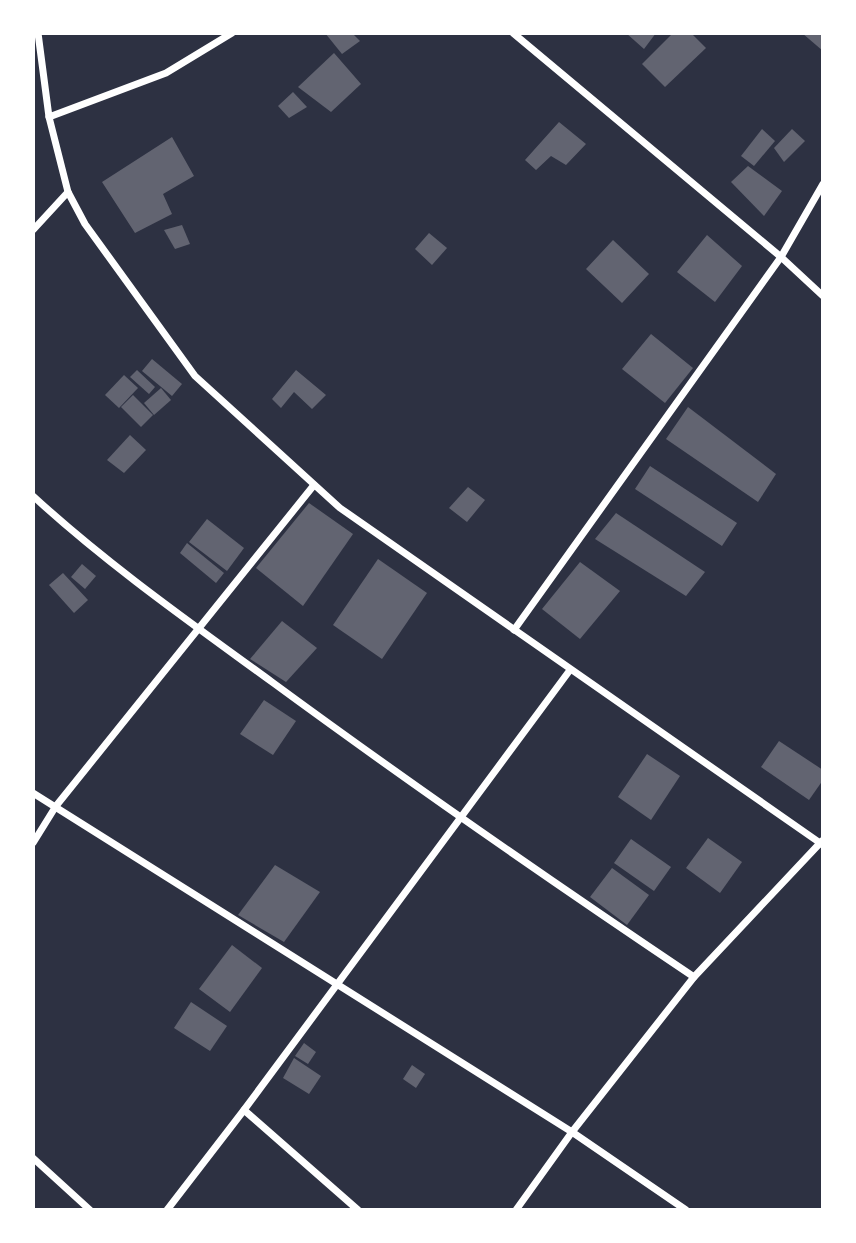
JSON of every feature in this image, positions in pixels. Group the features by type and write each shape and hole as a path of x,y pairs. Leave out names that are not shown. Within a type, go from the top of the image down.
{"street":[{"path":"38,33 49,117 68,192 85,224 195,376 340,508 822,843 694,977 572,1132 516,1210"},
{"path":"49,117 166,74 232,33"},
{"path":"513,33 781,257 823,296"},
{"path":"514,630 781,257 823,184"},
{"path":"33,229 68,192"},
{"path":"33,843 56,806 314,485"},
{"path":"33,496 65,525 199,628 460,820 694,977"},
{"path":"167,1210 244,1111 570,670"},
{"path":"33,793 572,1132 685,1210"},
{"path":"244,1111 358,1210"},
{"path":"33,1158 90,1210"}],"building":[{"path":"325,33 352,33 360,41 342,54"},
{"path":"626,33 656,33 644,49"},
{"path":"673,33 691,33 706,48 665,87 642,64"},
{"path":"802,33 823,33 823,51"},
{"path":"334,53 361,84 331,112 298,87"},
{"path":"293,92 307,107 289,118 278,106"},
{"path":"559,122 586,144 566,165 551,156 536,170 525,160"},
{"path":"762,129 775,141 754,166 741,156"},
{"path":"792,129 805,141 784,162 774,148"},
{"path":"172,137 194,176 163,194 172,214 135,233 102,182"},
{"path":"748,166 782,191 764,216 731,182"},
{"path":"182,225 190,244 175,249 164,230"},
{"path":"429,233 447,248 432,265 415,249"},
{"path":"707,235 742,266 715,302 677,272"},
{"path":"613,240 649,274 622,303 586,269"},
{"path":"651,334 693,368 665,403 622,369"},
{"path":"152,359 182,384 172,396 142,371"},
{"path":"137,370 155,387 149,394 130,377"},
{"path":"296,370 326,395 312,409 294,392 281,408 272,399"},
{"path":"124,375 138,388 119,408 105,395"},
{"path":"161,388 171,400 154,415 144,403"},
{"path":"133,395 153,415 141,427 121,407"},
{"path":"688,407 776,474 758,502 666,439"},
{"path":"130,435 146,450 124,473 107,460"},
{"path":"650,466 737,523 722,546 635,489"},
{"path":"468,487 485,500 467,522 449,508"},
{"path":"309,503 353,534 303,606 256,568"},
{"path":"616,513 705,572 686,596 595,539"},
{"path":"207,519 244,548 227,571 189,542"},
{"path":"187,543 224,573 216,583 180,553"},
{"path":"378,559 427,593 382,659 333,625"},
{"path":"580,562 620,591 580,639 542,609"},
{"path":"82,564 96,576 85,589 71,577"},
{"path":"63,573 88,600 74,613 49,585"},
{"path":"282,621 317,648 286,682 250,659"},
{"path":"264,700 296,721 273,755 240,734"},
{"path":"779,741 823,770 823,780 809,800 761,767"},
{"path":"647,754 680,776 651,820 618,797"},
{"path":"708,838 742,862 720,893 686,868"},
{"path":"631,839 671,867 654,891 614,863"},
{"path":"275,865 320,892 284,942 238,915"},
{"path":"612,868 649,895 627,925 590,897"},
{"path":"232,945 262,968 230,1012 199,989"},
{"path":"191,1002 227,1026 210,1051 174,1028"},
{"path":"304,1043 316,1052 308,1064 295,1056"},
{"path":"294,1058 321,1076 309,1094 283,1078"},
{"path":"412,1065 425,1074 416,1088 403,1079"}]}
